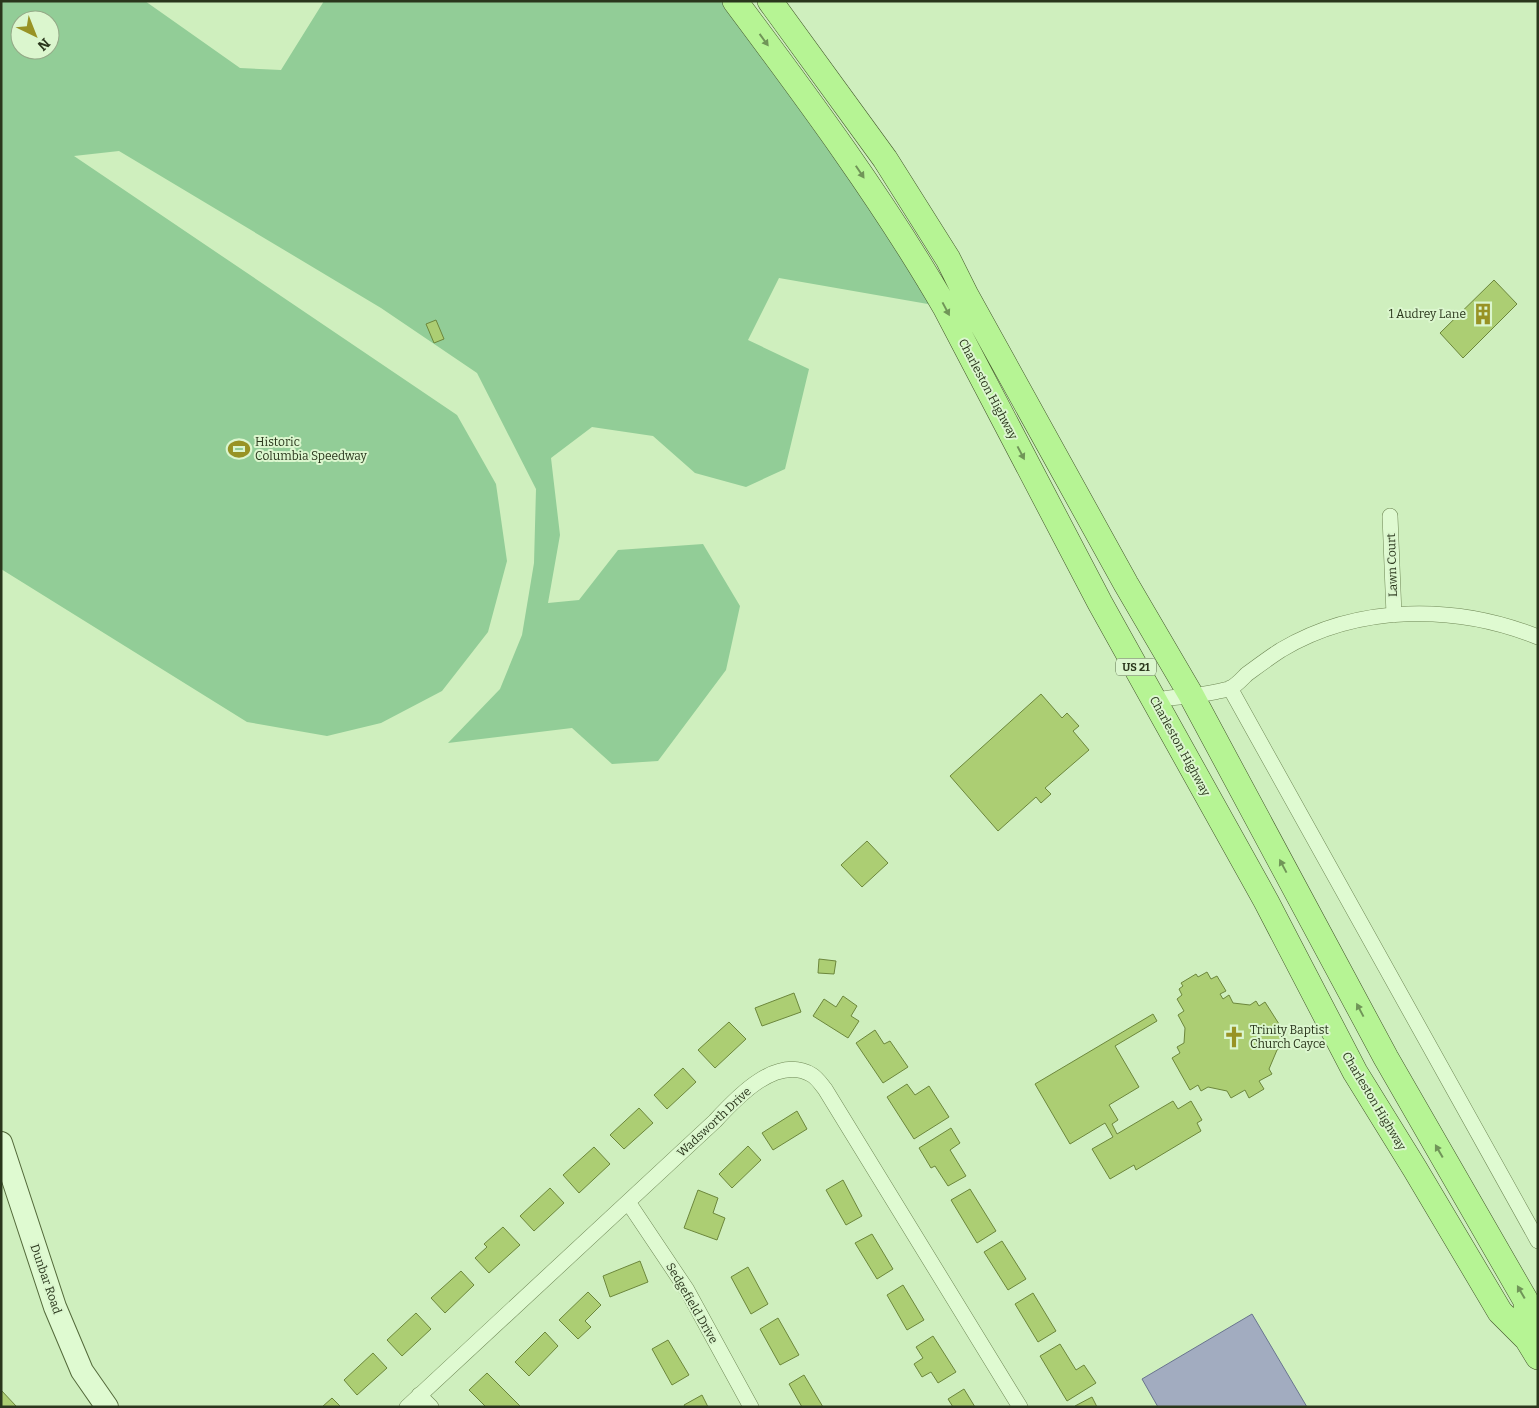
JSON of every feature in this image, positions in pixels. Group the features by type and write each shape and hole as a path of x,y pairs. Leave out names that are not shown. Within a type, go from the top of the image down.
{"main road":[{"name":"Charleston Highway","path":"735,1 860,172 924,270 1100,603 1266,901 1356,1072 1500,1312 1533,1348"},
{"name":"Charleston Highway","path":"770,1 885,159 948,259 966,296 1126,584 1191,695 1386,1058 1526,1301 1533,1348"}],"street":[{"name":"Lawn Court","path":"1390,516 1394,615"},
{"path":"1155,700 1198,695 1230,688 1281,650 1296,642 1343,624 1376,617 1417,614 1451,615 1503,625 1538,637"},
{"path":"1230,688 1538,1241"},
{"name":"Wadsworth Drive","path":"407,1407 748,1089 778,1071 799,1069 813,1075 825,1088 1020,1407"},
{"name":"Dunbar Road","path":"1,1144 55,1308 82,1371 107,1407"},
{"name":"Sedgefield Drive","path":"628,1202 687,1290 751,1407"},
{"path":"419,1395 431,1407"}],"green space":[{"path":"1,1 145,1 240,68 281,70 324,1 731,1 945,307 779,278 748,340 809,369 785,469 746,487 695,473 653,436 592,427 551,458 560,535 548,603 579,600 618,550 703,544 740,606 726,670 658,761 612,764 572,728 448,743 500,689 522,635 534,563 536,489 477,373 381,308 119,151 74,156 457,415 496,484 507,561 488,632 442,691 381,723 327,736 247,722 1,569"}],"water":[{"path":"1252,1314 1307,1407 1158,1407 1142,1379"}],"building":[{"name":"1 Audrey Lane","path":"1494,280 1517,304 1463,358 1440,333"},
{"path":"436,320 444,339 434,343 426,324"},
{"path":"1041,694 1062,718 1067,713 1079,726 1073,731 1089,750 1045,788 1051,794 1041,803 1036,797 998,831 950,776"},
{"path":"867,841 888,863 862,887 841,865"},
{"path":"819,959 836,961 834,974 818,973"},
{"name":"Trinity Baptist Church Cayce","path":"1207,972 1211,979 1217,976 1226,991 1220,994 1223,999 1229,995 1233,1003 1250,1005 1256,1001 1259,1006 1265,1002 1286,1035 1280,1039 1284,1045 1277,1050 1269,1069 1272,1074 1259,1081 1264,1089 1249,1098 1245,1090 1231,1098 1227,1091 1208,1087 1201,1091 1198,1085 1190,1090 1172,1058 1180,1053 1177,1047 1184,1043 1185,1028 1178,1015 1184,1011 1177,999 1182,995 1179,989 1183,986 1181,983 1196,974 1198,977"},
{"path":"794,993 801,1012 762,1026 755,1008"},
{"path":"843,996 857,1006 851,1016 859,1021 848,1038 813,1016 824,999 836,1007"},
{"path":"1153,1014 1157,1021 1115,1046 1139,1087 1109,1105 1118,1120 1112,1124 1117,1134 1173,1101 1178,1109 1191,1101 1202,1120 1197,1123 1201,1131 1136,1170 1134,1165 1110,1179 1092,1149 1113,1137 1105,1123 1070,1144 1035,1084"},
{"path":"729,1022 746,1039 715,1068 698,1050"},
{"path":"875,1030 884,1044 890,1041 908,1067 883,1083 856,1043"},
{"path":"683,1068 696,1082 667,1109 654,1095"},
{"path":"907,1084 915,1095 929,1086 949,1117 914,1139 887,1097"},
{"path":"639,1108 653,1123 624,1149 610,1135"},
{"path":"797,1111 807,1129 773,1150 762,1133"},
{"path":"951,1128 960,1143 950,1150 966,1176 948,1186 935,1166 931,1168 919,1148"},
{"path":"748,1146 761,1160 732,1188 719,1174"},
{"path":"594,1147 610,1164 579,1193 563,1175"},
{"path":"843,1180 862,1216 846,1225 826,1190"},
{"path":"550,1188 564,1203 534,1231 520,1216"},
{"path":"970,1189 996,1231 977,1243 951,1200"},
{"path":"698,1190 718,1198 713,1213 725,1218 717,1240 684,1228"},
{"path":"503,1227 520,1245 489,1273 475,1258 487,1247 484,1244"},
{"path":"872,1234 893,1269 877,1279 855,1243"},
{"path":"1002,1241 1026,1279 1008,1290 984,1252"},
{"path":"640,1261 648,1282 610,1297 603,1276"},
{"path":"748,1267 768,1304 751,1314 731,1277"},
{"path":"461,1271 474,1285 445,1313 431,1298"},
{"path":"903,1285 924,1320 907,1330 887,1295"},
{"path":"588,1292 601,1305 585,1321 591,1327 578,1339 559,1320"},
{"path":"1033,1293 1056,1331 1038,1342 1015,1304"},
{"path":"416,1313 431,1329 402,1356 387,1340"},
{"path":"778,1318 799,1355 780,1365 760,1329"},
{"path":"545,1332 558,1346 529,1376 515,1362"},
{"path":"933,1336 956,1372 938,1383 931,1372 922,1377 914,1364 923,1358 916,1347"},
{"path":"668,1340 689,1375 672,1385 652,1349"},
{"path":"1060,1344 1076,1370 1084,1365 1096,1383 1067,1401 1040,1356"},
{"path":"373,1353 387,1368 357,1395 344,1380"},
{"path":"487,1373 521,1407 486,1407 469,1390"},
{"path":"804,1375 823,1407 802,1407 789,1384"},
{"path":"964,1389 975,1407 953,1407 948,1399"},
{"path":"1,1390 16,1406 15,1407 1,1407"},
{"path":"702,1395 708,1407 685,1407 684,1405"},
{"path":"1092,1397 1097,1407 1075,1407 1075,1406"},
{"path":"332,1398 341,1407 322,1407"}],"place":[{"name":"1 Audrey Lane","path":"1483,314"},
{"name":"Historic Columbia Speedway","path":"239,449"},
{"name":"Trinity Baptist Church Cayce","path":"1234,1037"}]}
